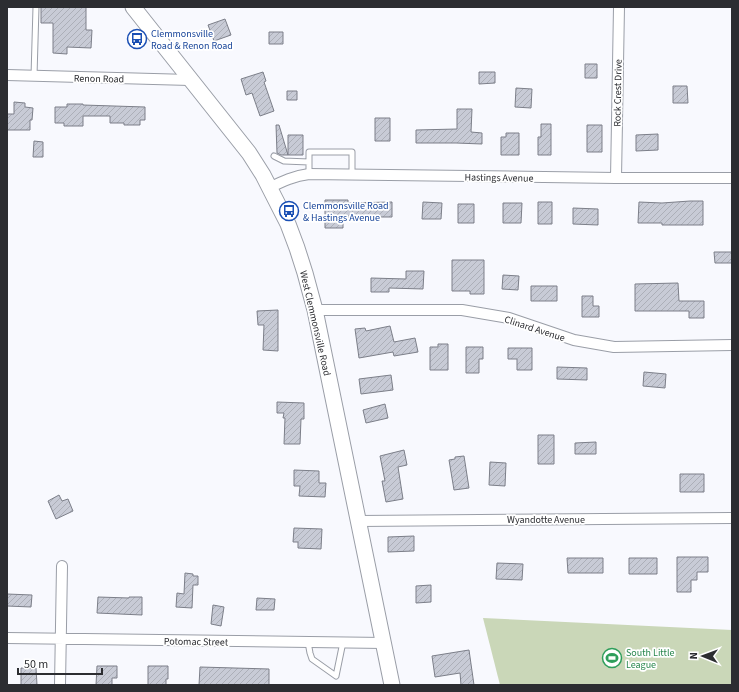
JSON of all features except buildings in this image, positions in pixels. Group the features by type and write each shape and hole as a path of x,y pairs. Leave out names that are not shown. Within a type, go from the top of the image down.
{"main road":[{"name":"West Clemmonsville Road","path":"133,7 249,154 288,224 297,248 315,310 392,685"}],"street":[{"name":"Rock Crest Drive","path":"616,178 619,7"},
{"name":"Renon Road","path":"7,75 190,80"},
{"name":"Hastings Avenue","path":"269,188 285,180 309,174 732,178"},
{"name":"Clinard Avenue","path":"315,310 462,310 509,318 574,340 614,347 732,345"},
{"name":"Wyandotte Avenue","path":"359,521 732,518"},
{"path":"60,685 62,566"},
{"name":"Potomac Street","path":"7,638 384,643"}],"lane":[{"path":"34,76 36,7"},
{"path":"309,174 309,152 352,152 352,175"},
{"path":"274,156 284,161 309,162"},
{"path":"308,642 312,659 336,676 343,642"}],"green space":[{"name":"South Little League","path":"483,618 732,630 732,685 500,685"}],"place":[{"name":"Clemmonsville Road & Renon Road","path":"137,39"},
{"name":"Clemmonsville Road & Hastings Avenue","path":"289,211"},
{"name":"South Little League","path":"612,658"}]}
